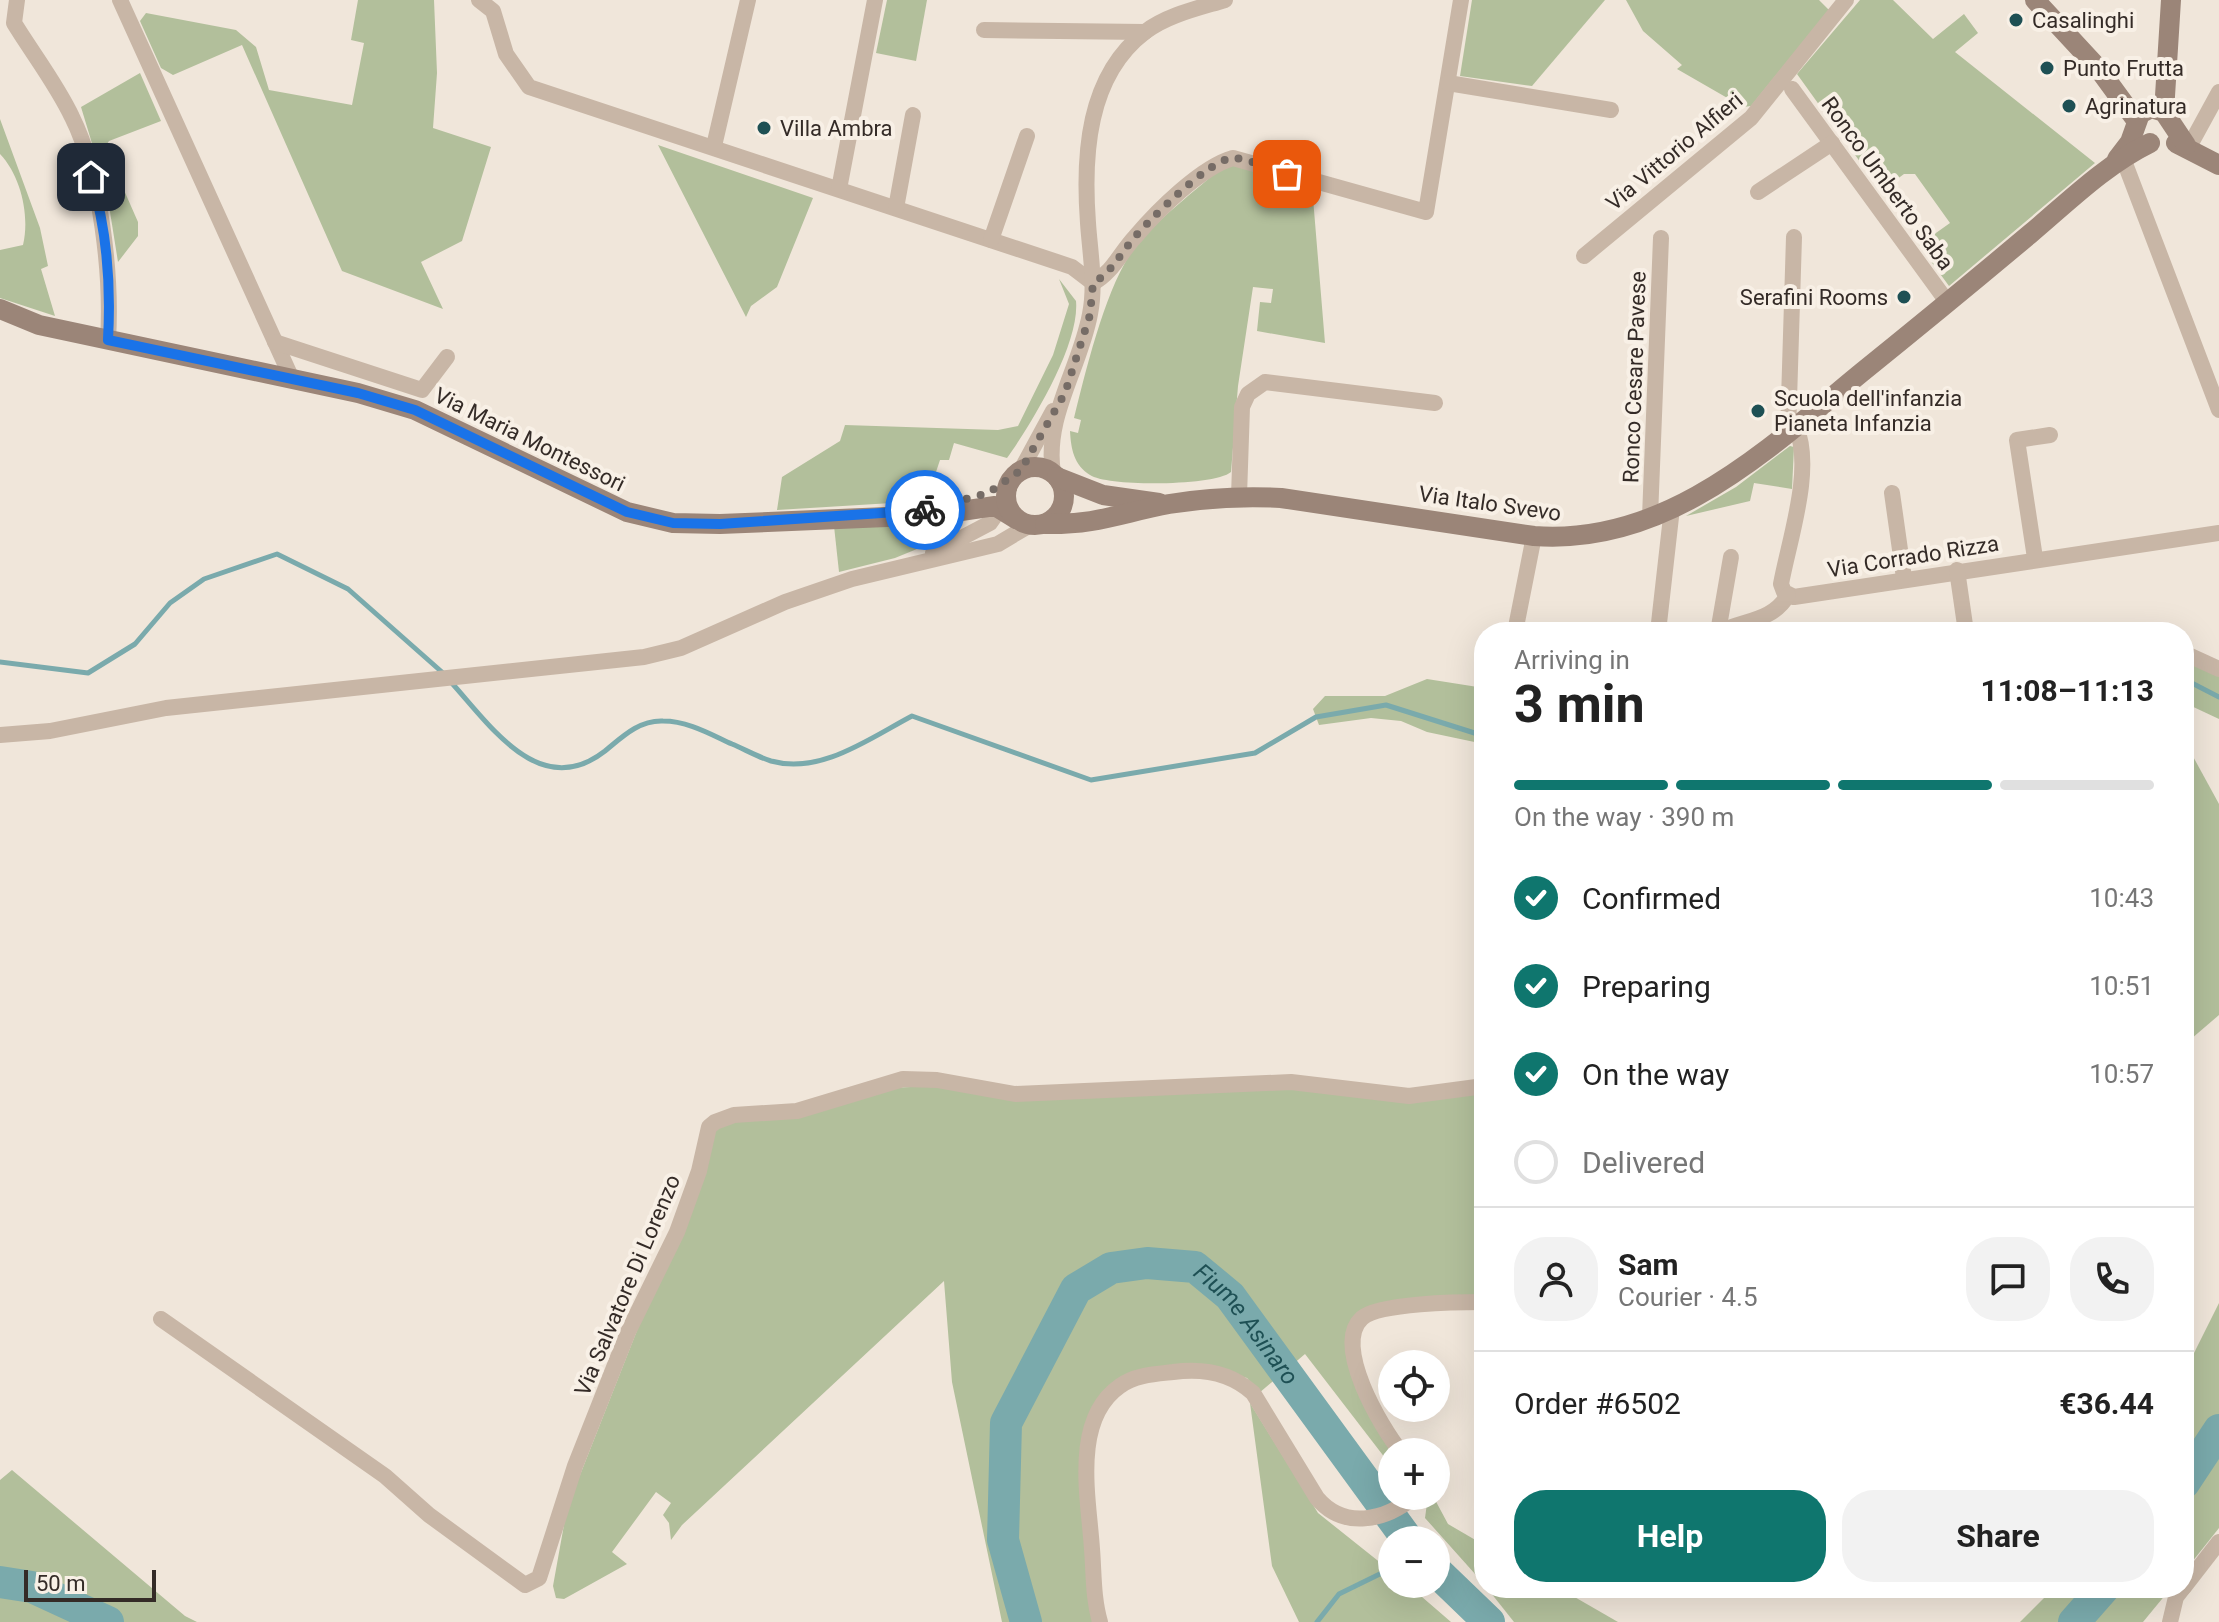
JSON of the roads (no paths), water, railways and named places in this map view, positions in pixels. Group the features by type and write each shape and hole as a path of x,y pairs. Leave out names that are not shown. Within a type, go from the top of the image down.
{"street":[{"path":"17,0 14,23 73,118 100,206 110,306 108,340"},
{"path":"120,0 292,379"},
{"path":"479,0 493,11 506,54 529,87 1072,267 1093,283"},
{"path":"714,146 748,0"},
{"path":"839,189 875,0"},
{"path":"914,564 990,523 1020,515 1058,515 1063,502 1063,489 1055,475 1052,436 1090,315 1093,283 1088,219 1089,129 1101,89 1117,63 1145,32 1174,16 1225,0"},
{"path":"1093,283 1107,276 1135,237 1209,167 1233,158 1426,212 1461,0"},
{"name":"Via Vittorio Alfieri","path":"1584,256 1751,118 1846,0"},
{"path":"2035,0 2098,68 2145,133 2187,146 2219,165"},
{"path":"2145,133 2168,133 2166,115 2171,0"},
{"path":"984,30 1145,32"},
{"path":"1448,83 1611,110"},
{"name":"Ronco Umberto Saba","path":"1792,89 1948,303"},
{"path":"2187,146 2219,92"},
{"name":"Via Italo Svevo","path":"1167,505 1239,496 1281,498 1534,536 1571,538 1615,530 1650,517 1728,480 1948,303 2119,158 2145,133 2151,108 2166,115"},
{"path":"896,208 913,115"},
{"path":"2166,115 2187,146"},
{"path":"991,240 1027,136"},
{"path":"1758,192 1832,143"},
{"path":"2119,158 2219,410"},
{"path":"1741,622 1766,618 1780,608 1788,595 1781,584 1803,461 1792,430 1794,237"},
{"name":"Ronco Cesare Pavese","path":"1650,517 1661,238"},
{"name":"Via Maria Montessori","path":"0,309 39,325 358,393 415,410 627,512 673,523 720,524 905,514"},
{"path":"275,342 422,390 447,357"},
{"path":"1239,496 1242,407 1248,394 1265,382 1435,403"},
{"path":"0,735 50,731 166,708 644,657 681,648 785,602 914,564 998,544 1020,515 1017,473 1065,393"},
{"path":"2035,558 2017,440 2050,435"},
{"path":"905,514 971,500 1017,473 1038,467 1103,495 1167,505"},
{"path":"1892,493 1904,578"},
{"path":"905,514 934,515 995,506 1020,515 1108,520 1167,505"},
{"path":"1659,622 1672,508"},
{"path":"934,515 942,521 946,530 942,548"},
{"name":"Via Corrado Rizza","path":"1788,595 1803,596 2035,558 2219,533"},
{"path":"1517,622 1534,536"},
{"path":"1721,622 1731,557"},
{"path":"1957,570 1965,622"},
{"path":"2194,658 2219,669"},
{"name":"Via Salvatore Di Lorenzo","path":"161,1319 385,1476 429,1515 525,1585 539,1578 575,1466 628,1332 677,1232 699,1171 709,1127 715,1122 734,1115 797,1111 903,1079 937,1080 1015,1094 1291,1082 1409,1096 1474,1087"},
{"path":"1394,1438 1353,1362 1351,1341 1355,1328 1363,1317 1395,1308 1474,1303"},
{"path":"1100,1622 1086,1498 1089,1440 1106,1399 1119,1386 1136,1378 1202,1371 1242,1384 1253,1393 1327,1510 1342,1519 1381,1514 1389,1510"},
{"path":"2194,1575 2219,1542"},
{"path":"2170,1622 2176,1598"}],"waterway":[{"path":"0,662 88,673 135,644 170,603 204,579 277,554 348,589 443,673"},
{"path":"450,681 499,736 518,752 538,763 559,768 581,764 639,726 654,721 690,726 771,761 790,764 827,759 862,744 912,716 1091,780 1255,753 1316,717 1386,705 1474,733"},
{"path":"2194,684 2219,697"},
{"name":"Fiume Asinaro","path":"1026,1622 1003,1540 1006,1423 1076,1289 1111,1268 1147,1263 1195,1267 1230,1296 1398,1526"},
{"name":"Fiume Asinaro","path":"2194,1468 2219,1430"},
{"path":"1317,1622 1339,1594 1378,1575"},
{"name":"Fiume Asinaro","path":"0,1582 32,1587 108,1622"},
{"name":"Fiume Asinaro","path":"1450,1584 1489,1622"},
{"name":"Fiume Asinaro","path":"2074,1622 2095,1598"}],"place":[{"name":"Casalinghi","path":"2016,20"},
{"name":"Punto Frutta","path":"2047,68"},
{"name":"Agrinatura","path":"2069,106"},
{"name":"Villa Ambra","path":"764,128"},
{"name":"Serafini Rooms","path":"1904,297"},
{"name":"Scuola dell'infanzia Pianeta Infanzia","path":"1758,411"}]}
